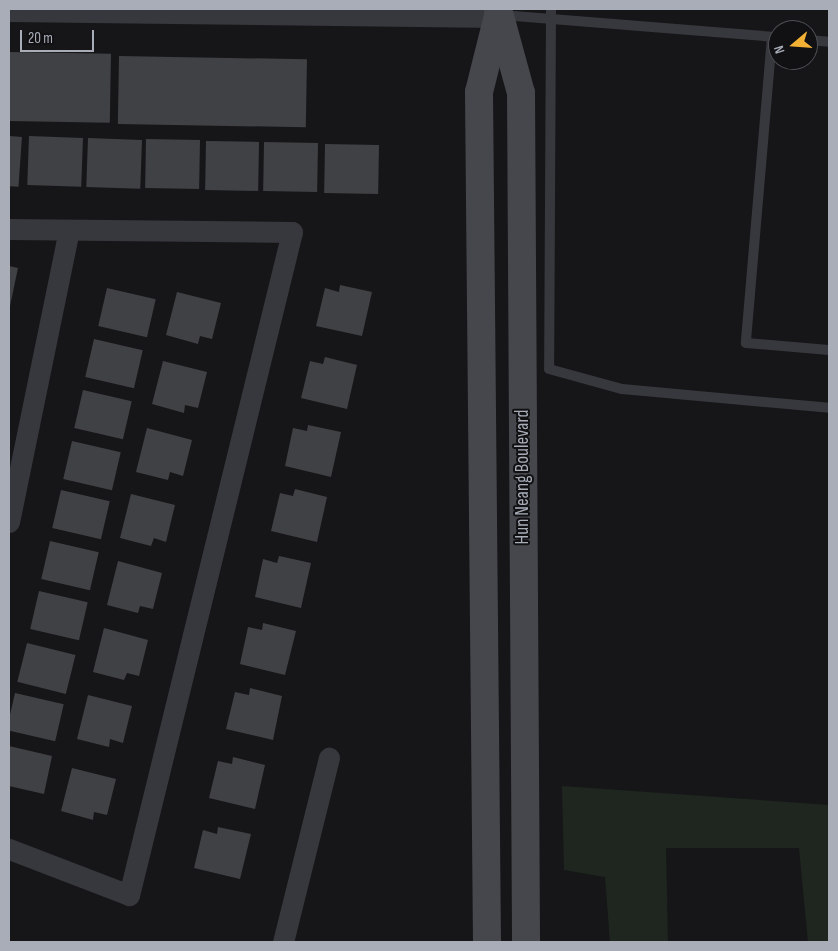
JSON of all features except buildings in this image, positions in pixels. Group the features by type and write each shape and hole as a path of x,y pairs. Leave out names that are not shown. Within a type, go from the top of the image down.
{"main road":[{"path":"487,942 479,92 498,12"},
{"name":"Hun Neang Boulevard","path":"498,12 520,93 526,942"},
{"path":"483,537 523,538"},
{"path":"485,672 524,674"},
{"path":"486,860 525,861"}],"street":[{"path":"9,9 498,12"},
{"path":"9,229 292,232 129,896 9,849"},
{"path":"9,522 69,230"},
{"path":"283,942 329,758"}],"lane":[{"path":"498,12 551,13 768,36"},
{"path":"551,13 549,368 622,389 829,408"},
{"path":"772,70 746,342 829,350"}],"shaded area":[{"path":"562,786 829,805 829,942 808,942 799,848 666,848 668,942 610,942 605,877 564,870"}]}
